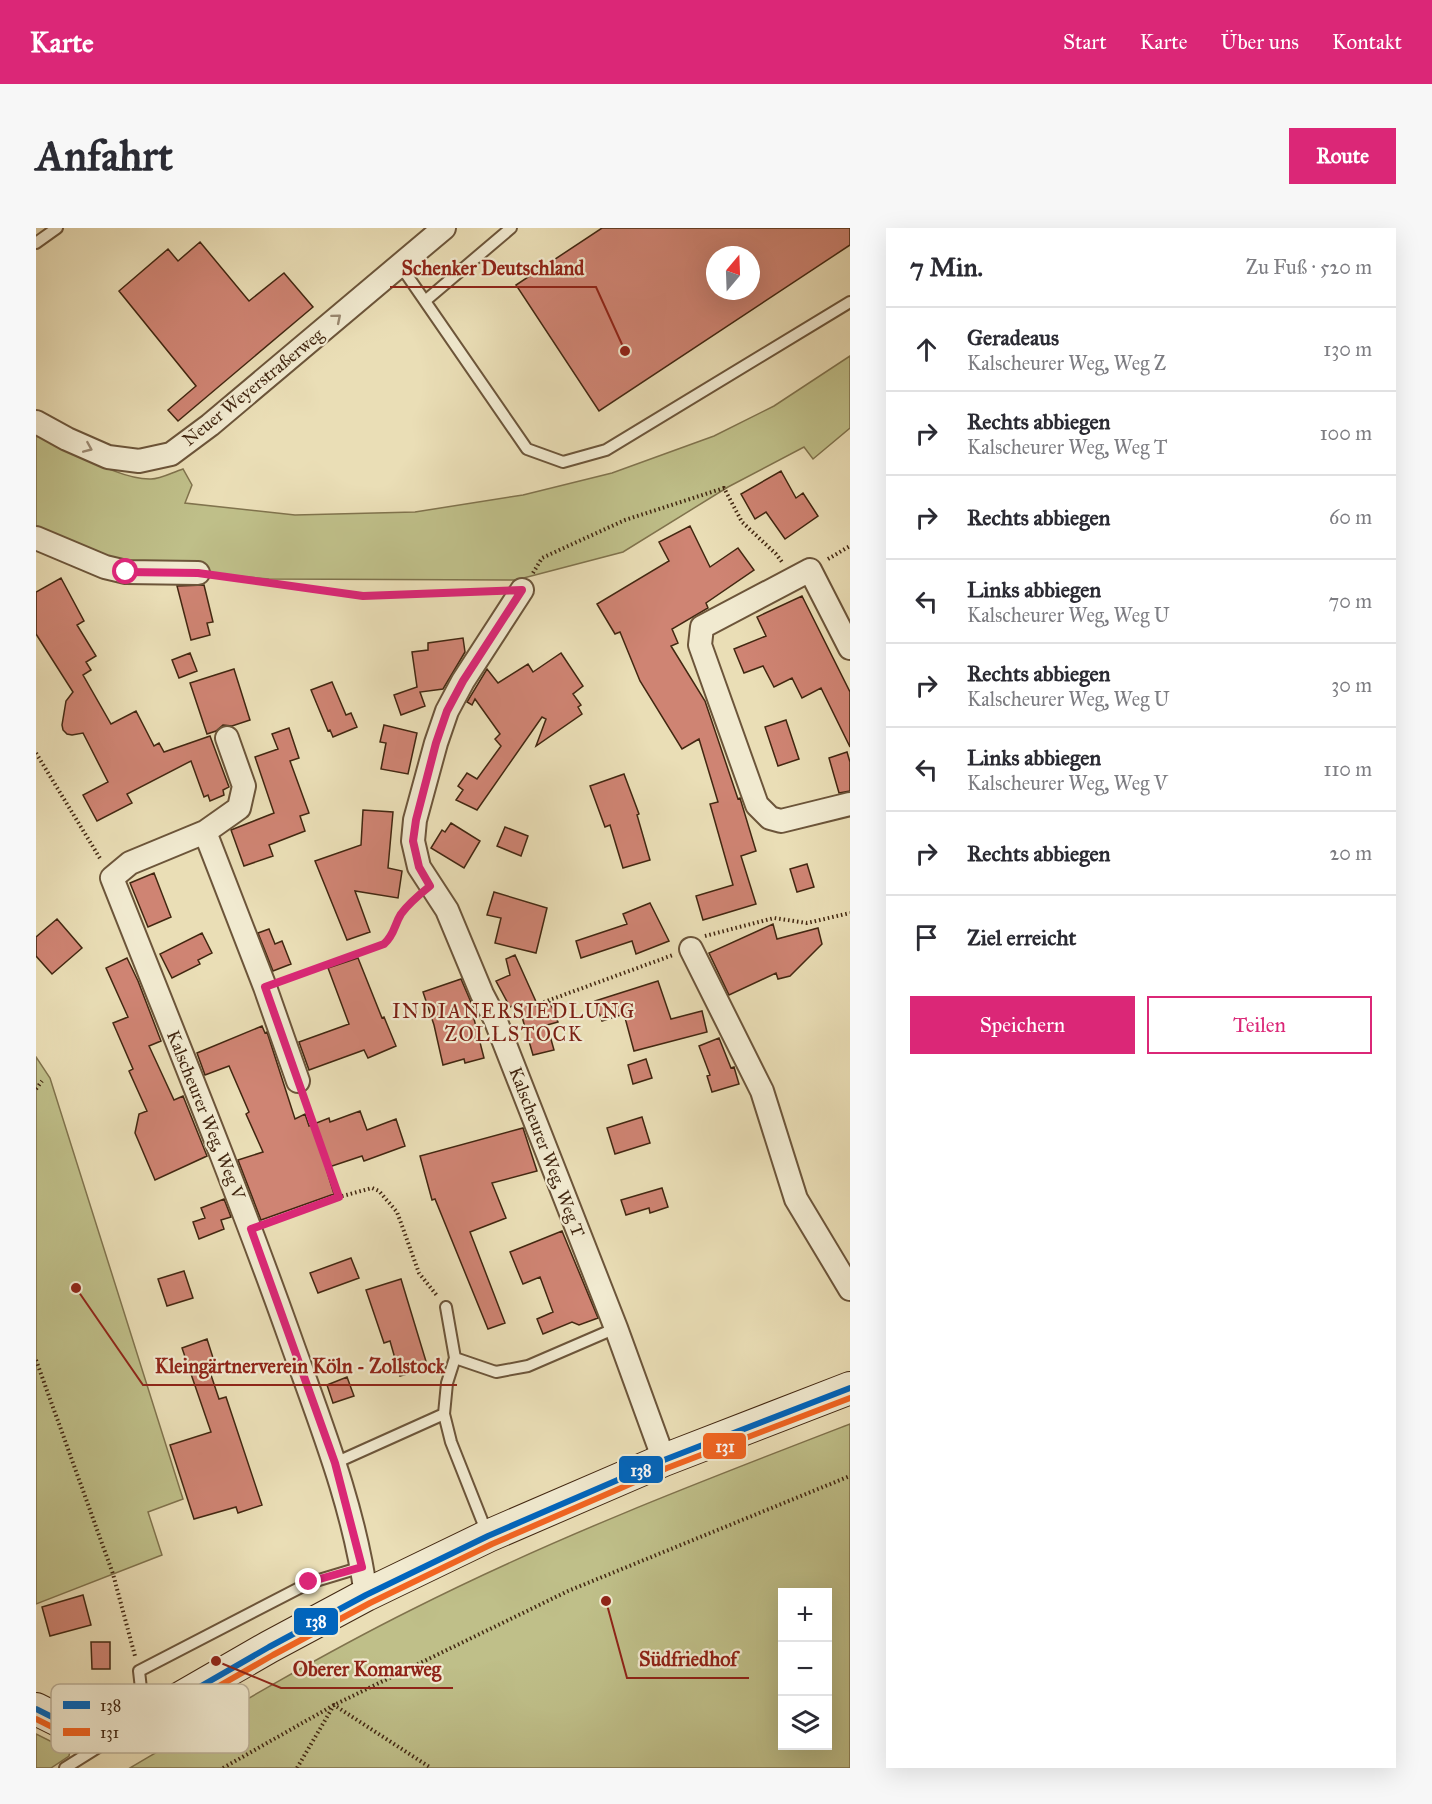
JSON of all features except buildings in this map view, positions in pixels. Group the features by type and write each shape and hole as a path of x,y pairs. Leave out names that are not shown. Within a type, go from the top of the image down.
{"street":[{"name":"Neuer Weyerstraßerweg","path":"36,422 108,457 139,461 171,454 210,425 444,228"},
{"path":"36,538 105,567 126,572 198,573"},
{"path":"850,648 810,570 702,627 700,645 757,805 770,818 781,821 850,804"},
{"name":"Kalscheurer Weg, Weg T","path":"522,590 463,681 447,711 436,743 416,820 413,841 419,867 447,910 482,994 495,1019 616,1328 664,1460"},
{"path":"112,878 130,863 205,832 239,808 244,786 227,738"},
{"path":"205,832 298,1080"},
{"name":"Kalscheurer Weg, Weg V","path":"112,878 251,1229 335,1463 364,1581"},
{"path":"691,949 762,1091 795,1199 850,1289"},
{"path":"206,1684 269,1647 364,1581 488,1536 664,1460 850,1388"},
{"path":"36,1709 51,1716"}],"lane":[{"path":"36,243 57,228"},
{"path":"425,301 511,228"},
{"path":"400,265 527,449 562,462 606,450 850,302"},
{"path":"446,1307 455,1358 447,1383 444,1414 452,1442 488,1536"},
{"path":"455,1358 496,1372 528,1366 616,1328"},
{"path":"335,1463 444,1414"},
{"path":"138,1684 139,1671 309,1582 364,1581"},
{"path":"65,1768 90,1753"}],"path":[{"path":"198,573 363,596 522,590 542,558 625,520 724,488 742,522 776,554 793,579"},
{"path":"36,753 112,878"},
{"path":"265,987 384,944 392,936 400,915 430,886"},
{"path":"36,1089 42,1080"},
{"path":"298,1080 339,1197"},
{"path":"251,1229 339,1197 372,1188 379,1191 397,1212 419,1273 446,1307"},
{"path":"36,1360 113,1574 139,1671"},
{"path":"223,1768 334,1705 568,1591 850,1476"},
{"path":"297,1768 334,1705"},
{"path":"334,1705 431,1768"}],"green space":[{"path":"850,356 850,428 813,459 804,447 728,487 623,552 516,580 269,579 121,566 36,533 36,436 108,469 138,478 155,479 183,469 192,485 185,503 295,515 415,512 523,495 612,473 714,436 774,406"},
{"path":"36,1057 50,1078 183,1499 148,1512 162,1555 36,1604"},
{"path":"850,1424 850,1768 130,1768 155,1753 249,1753 249,1698 375,1628 519,1559 628,1511"},
{"path":"36,1734 51,1742 51,1753 70,1753 69,1756 51,1768 36,1768"}],"transit line":[{"name":"138","path":"205,1684 366,1595 488,1536 664,1460 850,1388"},
{"name":"131","path":"223,1684 370,1603 492,1544 667,1468 850,1398"},
{"name":"138","path":"36,1709 51,1716"},
{"name":"131","path":"36,1719 51,1726"}],"place":[{"name":"Schenker Deutschland","path":"625,351"},
{"name":"Kleingärtnerverein Köln - Zollstock","path":"76,1288"},
{"name":"Südfriedhof","path":"606,1601"},
{"name":"Oberer Komarweg","path":"216,1661"}],"district":[{"name":"INDIANERSIEDLUNG ZOLLSTOCK","path":"514,1022"}],"route":[{"path":"126,572 198,573 363,596 522,590 463,681 447,711 436,743 416,820 413,841 419,867 430,886 400,915 392,936 384,944 265,987 339,1197 251,1229 335,1463 362,1567 309,1582"}]}
